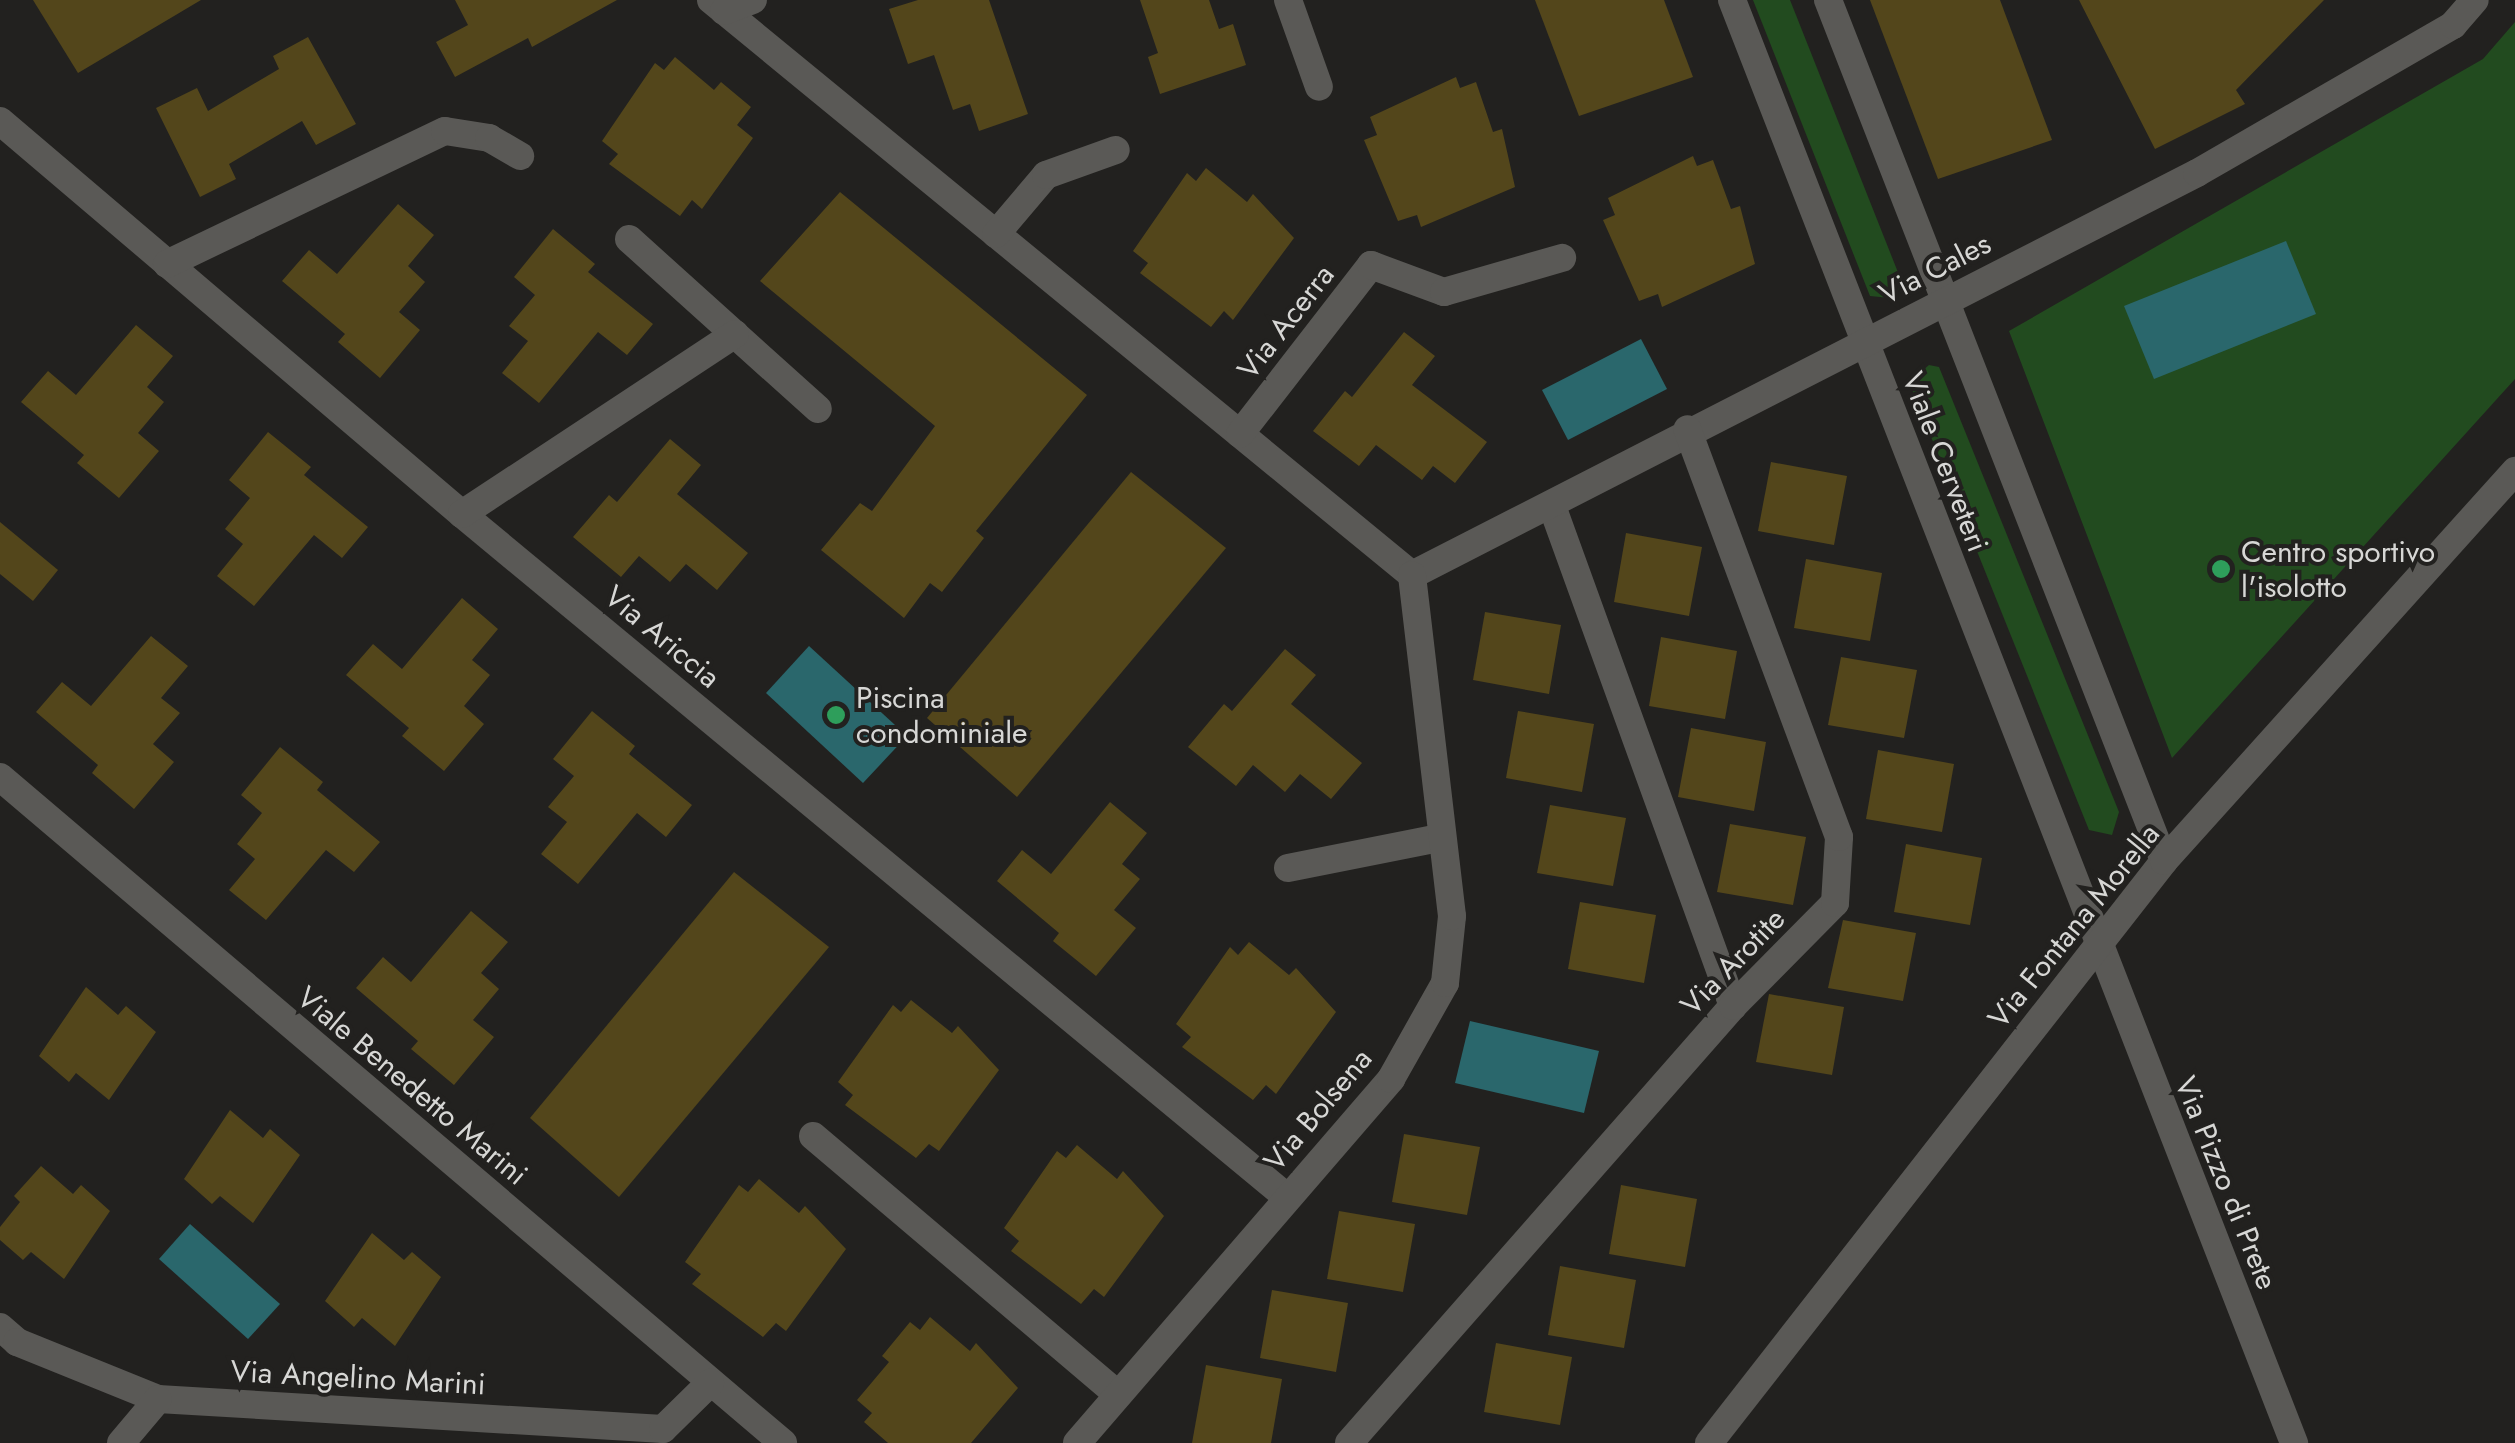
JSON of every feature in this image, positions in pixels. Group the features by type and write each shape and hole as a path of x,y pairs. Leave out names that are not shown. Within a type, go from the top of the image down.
{"street":[{"path":"718,5 752,0"},
{"path":"1288,0 1318,87"},
{"name":"Viale Cerveteri","path":"1732,0 2098,946"},
{"name":"Viale Cerveteri","path":"1828,0 2164,861"},
{"name":"Via Cales","path":"1412,575 1552,506 1688,429 2198,173 2452,25 2475,0"},
{"path":"718,5 1412,575"},
{"name":"Via Ariccia","path":"0,121 462,514 1288,1198"},
{"path":"167,264 445,131 489,138 520,156"},
{"path":"996,234 1046,175 1116,150"},
{"path":"629,239 818,410"},
{"name":"Via Acerra","path":"1240,434 1370,265 1444,292 1562,258"},
{"path":"462,514 734,334"},
{"name":"Via Arotite","path":"1349,1443 1733,1006 1835,903 1838,837 1688,429"},
{"name":"Via Fontana Morella","path":"1709,1443 2164,861 2515,471"},
{"path":"1552,506 1733,1006"},
{"name":"Via Bolsena","path":"1077,1443 1390,1079 1445,982 1452,916 1438,838 1412,575"},
{"name":"Viale Benedetto Marini","path":"0,778 784,1443"},
{"path":"1288,868 1438,838"},
{"name":"Via Pizzo di Prete","path":"2098,946 2294,1443"},
{"path":"813,1136 1118,1394"},
{"name":"Via Angelino Marini","path":"0,1326 17,1342 158,1399 671,1436 710,1382"},
{"path":"121,1443 158,1399"}],"green space":[{"path":"1753,0 1790,0 1903,285 1890,298 1870,296"},
{"name":"Centro sportivo l'isolotto","path":"2515,22 2515,379 2172,758 2009,331 2483,59"},
{"path":"1929,365 1939,367 2119,812 2112,835 2089,830 1909,382"}],"water":[{"path":"2286,241 2316,314 2154,379 2124,306"},
{"path":"1641,339 1667,389 1568,440 1542,390"},
{"name":"Piscina condominiale","path":"809,646 907,736 863,783 766,693"},
{"path":"1470,1021 1599,1051 1584,1113 1455,1083"},
{"path":"190,1224 280,1304 248,1339 159,1259"}],"building":[{"path":"33,0 201,0 78,73"},
{"path":"455,0 617,0 532,47 528,38 455,77 436,42 468,25"},
{"path":"918,0 989,0 1028,114 979,131 970,104 953,110 934,55 908,64 889,9"},
{"path":"1140,0 1209,0 1219,29 1233,24 1246,65 1160,94 1148,57 1158,53"},
{"path":"1535,0 1664,0 1693,77 1579,116"},
{"path":"1870,0 2000,0 2052,140 1938,179"},
{"path":"2079,0 2324,0 2236,90 2245,104 2155,149"},
{"path":"308,37 356,124 316,145 302,121 229,164 236,179 200,197 156,108 197,88 208,111 279,69 273,56"},
{"path":"675,57 714,90 721,82 751,107 737,125 753,138 702,209 692,200 680,216 609,164 618,154 602,141 655,63 664,70"},
{"path":"1456,77 1460,88 1476,82 1493,132 1502,129 1515,187 1421,227 1417,215 1398,221 1364,140 1377,135 1370,117"},
{"path":"1693,156 1697,166 1713,160 1731,209 1740,206 1755,264 1662,307 1658,294 1639,301 1603,220 1615,215 1608,198"},
{"path":"1206,168 1247,202 1253,194 1294,238 1233,320 1224,311 1211,327 1140,273 1148,263 1133,251 1187,173 1196,181"},
{"path":"840,192 1087,395 976,531 984,538 942,592 930,583 904,618 821,550 860,503 872,511 935,426 760,281"},
{"path":"398,204 434,235 408,266 425,282 399,312 420,330 380,378 338,342 345,334 282,281 309,250 337,274"},
{"path":"553,229 595,264 588,272 653,324 627,355 598,332 539,403 502,373 528,341 509,326 535,295 514,277"},
{"path":"136,325 173,356 147,387 164,402 138,433 159,451 119,498 77,463 84,455 21,402 48,371 76,395"},
{"path":"1404,332 1435,356 1412,385 1487,442 1455,483 1433,466 1422,480 1376,445 1359,466 1313,431 1345,391 1352,397"},
{"path":"268,432 311,467 304,475 368,527 342,558 314,535 254,606 217,576 243,544 225,529 250,498 229,480"},
{"path":"670,439 701,465 677,494 748,553 717,590 686,564 670,582 639,556 621,577 573,537 609,495 617,502"},
{"path":"1771,462 1847,476 1834,545 1758,531"},
{"path":"1131,472 1226,548 1017,797 927,718"},
{"path":"0,522 58,570 33,601 0,574"},
{"path":"1626,533 1702,547 1689,616 1614,602"},
{"path":"1806,559 1882,573 1870,641 1794,628"},
{"path":"462,598 498,629 472,660 490,675 464,706 484,724 444,771 402,736 409,728 346,675 373,644 402,669"},
{"path":"1485,612 1561,625 1549,694 1473,680"},
{"path":"151,636 188,666 161,698 180,713 153,744 174,762 134,809 92,773 98,765 36,712 62,682 91,706"},
{"path":"1661,637 1737,651 1725,719 1649,706"},
{"path":"1285,649 1316,675 1291,704 1362,763 1331,799 1300,774 1285,792 1253,765 1236,786 1188,747 1224,704 1232,711"},
{"path":"1841,657 1917,670 1904,738 1828,725"},
{"path":"592,711 635,746 629,754 692,805 666,837 637,813 578,884 541,854 567,822 548,807 574,776 553,759"},
{"path":"1518,711 1594,724 1582,792 1506,778"},
{"path":"1691,728 1766,742 1754,811 1678,797"},
{"path":"280,747 323,782 317,790 380,842 354,872 326,850 266,920 229,890 255,859 237,844 262,813 241,795"},
{"path":"1878,750 1954,764 1942,832 1866,819"},
{"path":"1110,802 1147,833 1122,864 1140,879 1114,910 1136,928 1096,976 1053,941 1059,933 997,881 1022,850 1051,874"},
{"path":"1550,805 1626,818 1613,886 1537,873"},
{"path":"1730,824 1806,837 1793,905 1717,892"},
{"path":"1906,844 1982,858 1970,925 1894,912"},
{"path":"734,872 829,947 619,1197 530,1118"},
{"path":"1580,902 1656,915 1644,983 1568,969"},
{"path":"471,911 508,942 481,973 499,989 473,1020 494,1037 454,1085 411,1049 418,1041 356,988 383,957 411,982"},
{"path":"1843,920 1916,933 1903,1001 1828,988"},
{"path":"1249,942 1289,975 1296,968 1336,1012 1276,1094 1266,1085 1253,1100 1182,1047 1191,1037 1176,1024 1230,947 1238,955"},
{"path":"86,987 118,1015 126,1006 156,1032 109,1100 76,1073 69,1082 39,1056"},
{"path":"1769,994 1844,1007 1832,1075 1756,1062"},
{"path":"911,1000 952,1033 958,1026 999,1070 939,1151 929,1144 916,1158 845,1105 853,1095 838,1082 893,1005 901,1012"},
{"path":"230,1110 263,1138 270,1129 300,1155 253,1223 220,1196 212,1204 184,1179"},
{"path":"1404,1134 1480,1147 1467,1215 1392,1202"},
{"path":"1077,1145 1117,1179 1123,1171 1164,1216 1104,1297 1094,1289 1081,1304 1011,1251 1019,1241 1004,1228 1057,1151 1066,1158"},
{"path":"41,1166 73,1194 81,1185 110,1211 64,1279 31,1252 23,1260 0,1240 0,1227 20,1202 14,1196"},
{"path":"759,1179 799,1213 805,1206 846,1249 786,1331 776,1323 763,1337 692,1284 701,1274 685,1262 739,1185 748,1192"},
{"path":"1621,1185 1697,1199 1685,1267 1609,1254"},
{"path":"1339,1211 1415,1224 1403,1292 1327,1279"},
{"path":"372,1233 404,1260 412,1252 441,1277 395,1346 362,1318 354,1327 325,1301"},
{"path":"1560,1266 1636,1280 1624,1348 1548,1335"},
{"path":"1272,1290 1348,1303 1336,1372 1260,1358"},
{"path":"930,1317 970,1351 976,1343 1018,1388 971,1443 888,1443 864,1422 872,1413 857,1400 889,1362 882,1356 910,1322 920,1330"},
{"path":"1496,1343 1572,1357 1560,1425 1484,1412"},
{"path":"1206,1365 1282,1379 1271,1443 1192,1443"}],"place":[{"name":"Centro sportivo l'isolotto","path":"2221,569"},
{"name":"Piscina condominiale","path":"836,715"}]}
